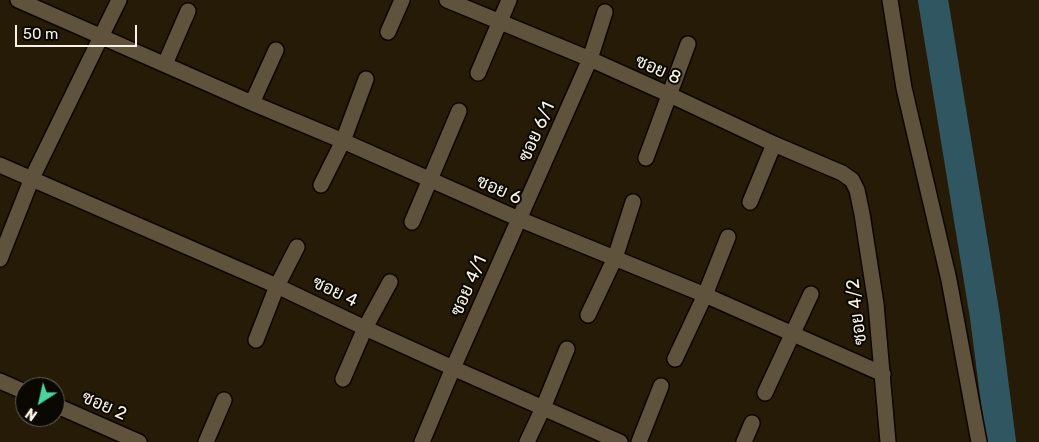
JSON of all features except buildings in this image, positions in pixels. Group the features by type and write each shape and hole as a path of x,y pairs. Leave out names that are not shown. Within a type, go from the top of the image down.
{"street":[{"name":"ซอย 6","path":"18,0 519,219 705,295 883,374"},
{"path":"0,259 32,178 119,0"},
{"path":"388,32 402,0"},
{"name":"ซอย 8","path":"447,0 590,59 774,144 842,173 852,180"},
{"path":"478,73 509,0"},
{"path":"890,0 904,88 949,280 979,442"},
{"path":"165,64 188,11"},
{"name":"ซอย 6/1","path":"519,219 590,59 605,12"},
{"path":"646,158 688,44"},
{"path":"252,103 276,50"},
{"path":"321,185 343,141 366,79"},
{"path":"412,222 459,111"},
{"path":"750,202 774,144"},
{"name":"ซอย 4","path":"0,165 277,286 365,328 620,442"},
{"name":"ซอย 4/2","path":"852,180 857,190 862,214 876,304 888,442"},
{"path":"588,315 615,258 634,202"},
{"name":"ซอย 4/1","path":"422,442 519,219"},
{"path":"675,359 705,295 728,237"},
{"path":"256,340 277,286 297,247"},
{"path":"343,379 365,328 390,282"},
{"path":"765,393 811,294"},
{"path":"527,442 568,349"},
{"path":"0,381 15,388"},
{"path":"639,442 661,386"},
{"path":"206,442 224,400"},
{"name":"ซอย 2","path":"65,409 139,442"},
{"path":"744,442 752,423"}],"waterway":[{"path":"933,0 985,317 1001,442"}]}
